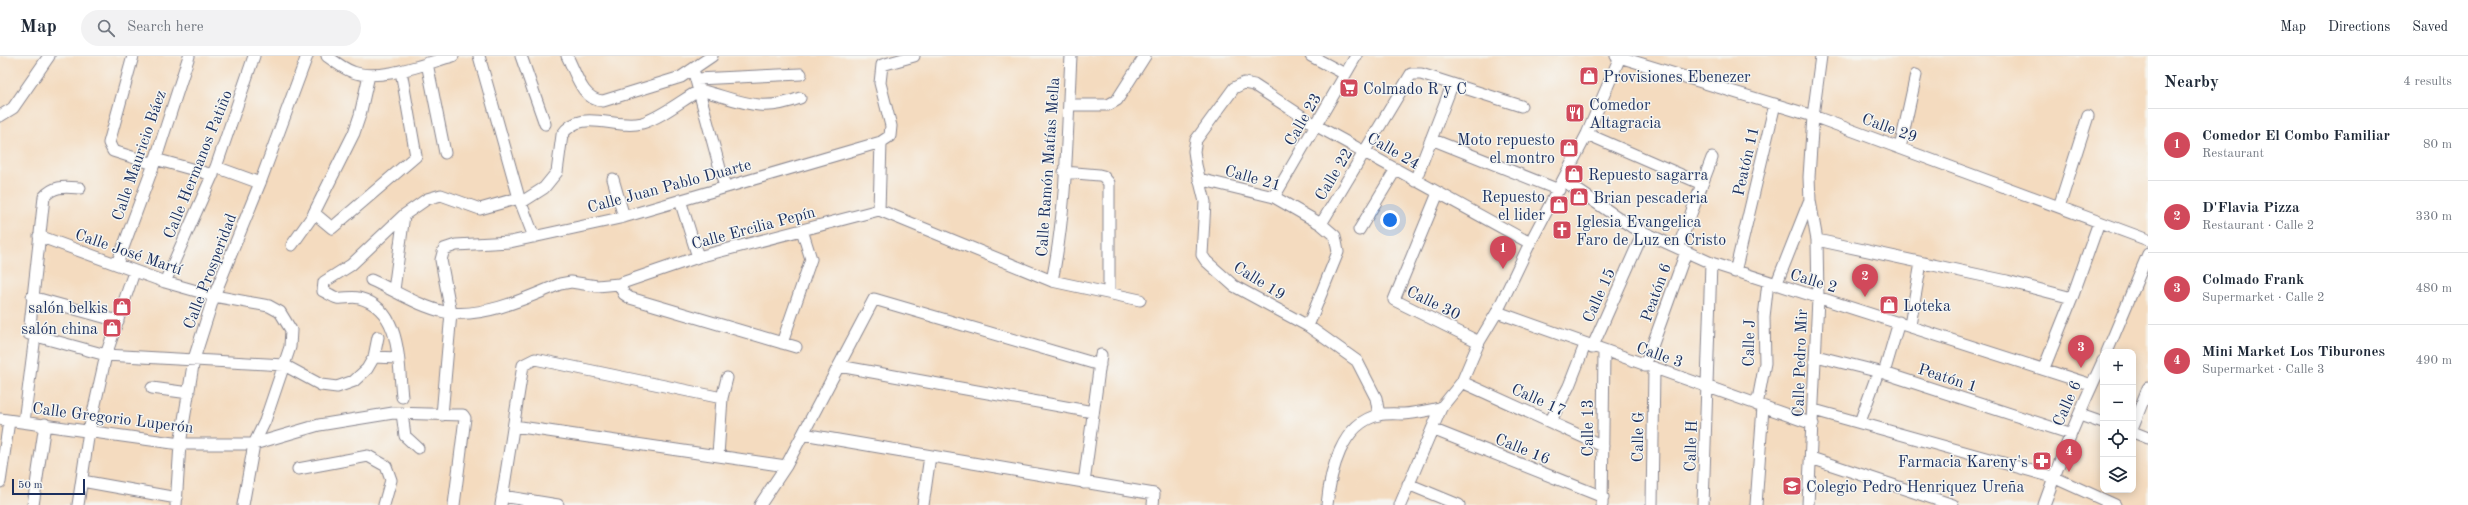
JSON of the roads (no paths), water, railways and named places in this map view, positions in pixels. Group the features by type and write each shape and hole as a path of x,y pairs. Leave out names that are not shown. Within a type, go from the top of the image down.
{"street":[{"path":"0,116 13,108 49,56"},
{"path":"133,56 110,143 113,151 155,162 215,171 260,183"},
{"name":"Calle Mauricio Báez","path":"117,264 155,162 189,56"},
{"name":"Calle Hermanos Patiño","path":"165,282 215,171 253,64 254,56"},
{"name":"Calle Prosperidad","path":"177,501 180,444 194,359 214,296 260,183 307,56"},
{"path":"327,56 354,73 369,75 401,70 453,56"},
{"path":"479,56 521,200 534,237"},
{"path":"521,56 545,124"},
{"path":"568,56 585,93 596,101 611,100 669,82 697,79 801,74"},
{"path":"402,397 394,334 389,319 377,307 358,298 337,298 323,291 324,282 351,265 404,215 427,199 441,195 480,210 521,200 551,181 559,162 562,135 569,126 584,120 616,124 641,123 654,118 697,79 712,56"},
{"path":"914,56 882,61 880,83 891,126 890,136 881,142 879,210 1052,281 1140,300"},
{"name":"Calle Ramón Matías Mella","path":"1052,281 1064,172 1071,56"},
{"path":"1069,105 1112,104 1118,100 1145,56"},
{"path":"1311,56 1345,74"},
{"name":"Calle 23","path":"1274,197 1317,126 1356,56"},
{"name":"Calle Pedro Mir","path":"1808,505 1814,410 1818,299 1817,240 1810,201 1813,116 1821,56"},
{"path":"1400,505 1441,408 1462,382 1479,342 1497,312 1530,243 1562,186 1587,134 1618,57"},
{"name":"Calle 29","path":"1618,57 1813,116 2148,240"},
{"path":"427,63 445,153"},
{"path":"314,214 334,227 415,158 416,154 401,70"},
{"name":"Calle 22","path":"1321,224 1411,74 1421,74 1521,106"},
{"path":"292,245 314,214 354,132 360,115 369,75"},
{"path":"1900,148 1916,75"},
{"path":"697,79 744,104 764,106 784,104 800,98"},
{"path":"697,79 725,187"},
{"name":"Calle 24","path":"1244,83 1254,85 1317,126 1530,243"},
{"name":"Calle 19","path":"1244,83 1234,88 1196,140 1194,151 1205,202 1201,248 1206,261 1234,286 1308,326 1357,362 1376,398 1380,415"},
{"path":"1415,181 1452,85"},
{"name":"Peatón 11","path":"1735,272 1775,104"},
{"path":"2059,207 2088,116"},
{"path":"1587,134 1702,184"},
{"name":"Calle 2","path":"1431,139 1562,186 1643,233 1735,272 1818,299 1905,324 2044,368 2092,385"},
{"name":"Calle Juan Pablo Duarte","path":"451,313 441,260 444,249 456,245 510,242 624,217 881,142"},
{"name":"Peatón 6","path":"1650,367 1682,250 1702,184 1712,158"},
{"path":"1359,230 1396,169"},
{"path":"1064,172 1104,176 1109,183 1110,293"},
{"path":"614,179 624,217"},
{"name":"Calle 21","path":"1199,179 1274,197 1321,224 1335,236 1338,252 1308,326"},
{"path":"24,422 31,335 32,297 44,198 49,191 59,187 80,188"},
{"name":"Calle 30","path":"1438,193 1394,300 1479,342"},
{"path":"680,200 698,257"},
{"name":"Calle J","path":"1756,505 1760,406 1766,363 1764,317 1772,284 1810,201"},
{"name":"Calle Ercilia Pepín","path":"371,280 436,309 451,313 493,308 560,284 571,282 597,286 619,284 698,257 879,210"},
{"path":"394,290 404,215"},
{"path":"2044,368 2072,298 2099,222"},
{"path":"782,343 811,259 802,230"},
{"name":"Calle 15","path":"1550,422 1589,346 1643,233"},
{"name":"Calle José Martí","path":"39,236 117,264 134,272 165,282 214,296 269,306 280,312 291,330 290,346 284,365"},
{"path":"1817,240 2072,298"},
{"path":"2108,349 2148,254"},
{"name":"Calle H","path":"1704,505 1711,263"},
{"path":"1860,422 1881,373 1905,324 1921,263"},
{"path":"78,505 90,431 106,355 134,272"},
{"path":"619,284 624,294 630,298 796,347"},
{"path":"32,297 118,320"},
{"path":"760,505 786,466 874,299 1100,360 1084,483"},
{"name":"Calle 3","path":"1497,312 1708,389 1813,424"},
{"path":"442,414 451,313"},
{"path":"31,335 106,355 284,365 321,384 336,387 354,381 367,369 374,357 378,337"},
{"name":"Calle 13","path":"1603,501 1604,352"},
{"name":"Peatón 1","path":"1816,356 1881,373 2069,433"},
{"path":"374,357 397,358"},
{"path":"558,505 502,500 523,365 535,359 722,398"},
{"path":"243,505 254,444 265,421 284,365"},
{"path":"839,366 1093,412"},
{"name":"Calle G","path":"1650,367 1652,505"},
{"name":"Calle 6","path":"2044,505 2069,433 2080,415 2100,368"},
{"path":"718,455 722,398 727,378"},
{"name":"Calle 17","path":"1462,382 1603,446"},
{"path":"152,388 188,393"},
{"path":"2135,421 2148,388"},
{"path":"1327,505 1329,482 1346,438 1366,420 1380,415 1406,414 1441,408"},
{"path":"1814,410 2053,477 2116,505"},
{"path":"402,413 405,436 418,448"},
{"name":"Calle Gregorio Luperón","path":"4,420 45,424 180,444 254,444 319,425 402,413 463,415 465,418 454,505"},
{"path":"2080,415 2100,422"},
{"path":"0,482 4,420"},
{"path":"33,505 45,424"},
{"path":"514,426 786,466"},
{"name":"Calle 16","path":"1432,429 1603,501"},
{"path":"2136,433 2148,438"},
{"path":"803,434 1154,494 1152,505"},
{"path":"298,469 368,456 386,466 391,480 384,505"},
{"path":"923,505 930,456"},
{"path":"1811,458 1953,505"},
{"path":"82,481 177,501"},
{"path":"1408,484 1459,505"}],"place":[{"name":"Provisiones Ebenezer","path":"1589,76"},
{"name":"Colmado R y C","path":"1349,88"},
{"name":"Comedor Altagracia","path":"1575,113"},
{"name":"Moto repuesto el montro","path":"1569,148"},
{"name":"Repuesto sagarra","path":"1574,174"},
{"name":"Brian pescaderia","path":"1579,197"},
{"name":"Repuesto el lider","path":"1559,205"},
{"name":"Iglesia Evangelica Faro de Luz en Cristo","path":"1562,230"},
{"name":"Comedor El Combo Familiar","path":"1503,269"},
{"name":"D'Flavia Pizza","path":"1865,297"},
{"name":"Loteka","path":"1889,305"},
{"name":"salón belkis","path":"122,307"},
{"name":"salón china","path":"112,328"},
{"name":"Colmado Frank","path":"2081,368"},
{"name":"Farmacia Kareny's","path":"2042,461"},
{"name":"Mini Market Los Tiburones","path":"2069,472"},
{"name":"Colegio Pedro Henriquez Ureña","path":"1792,486"}]}
